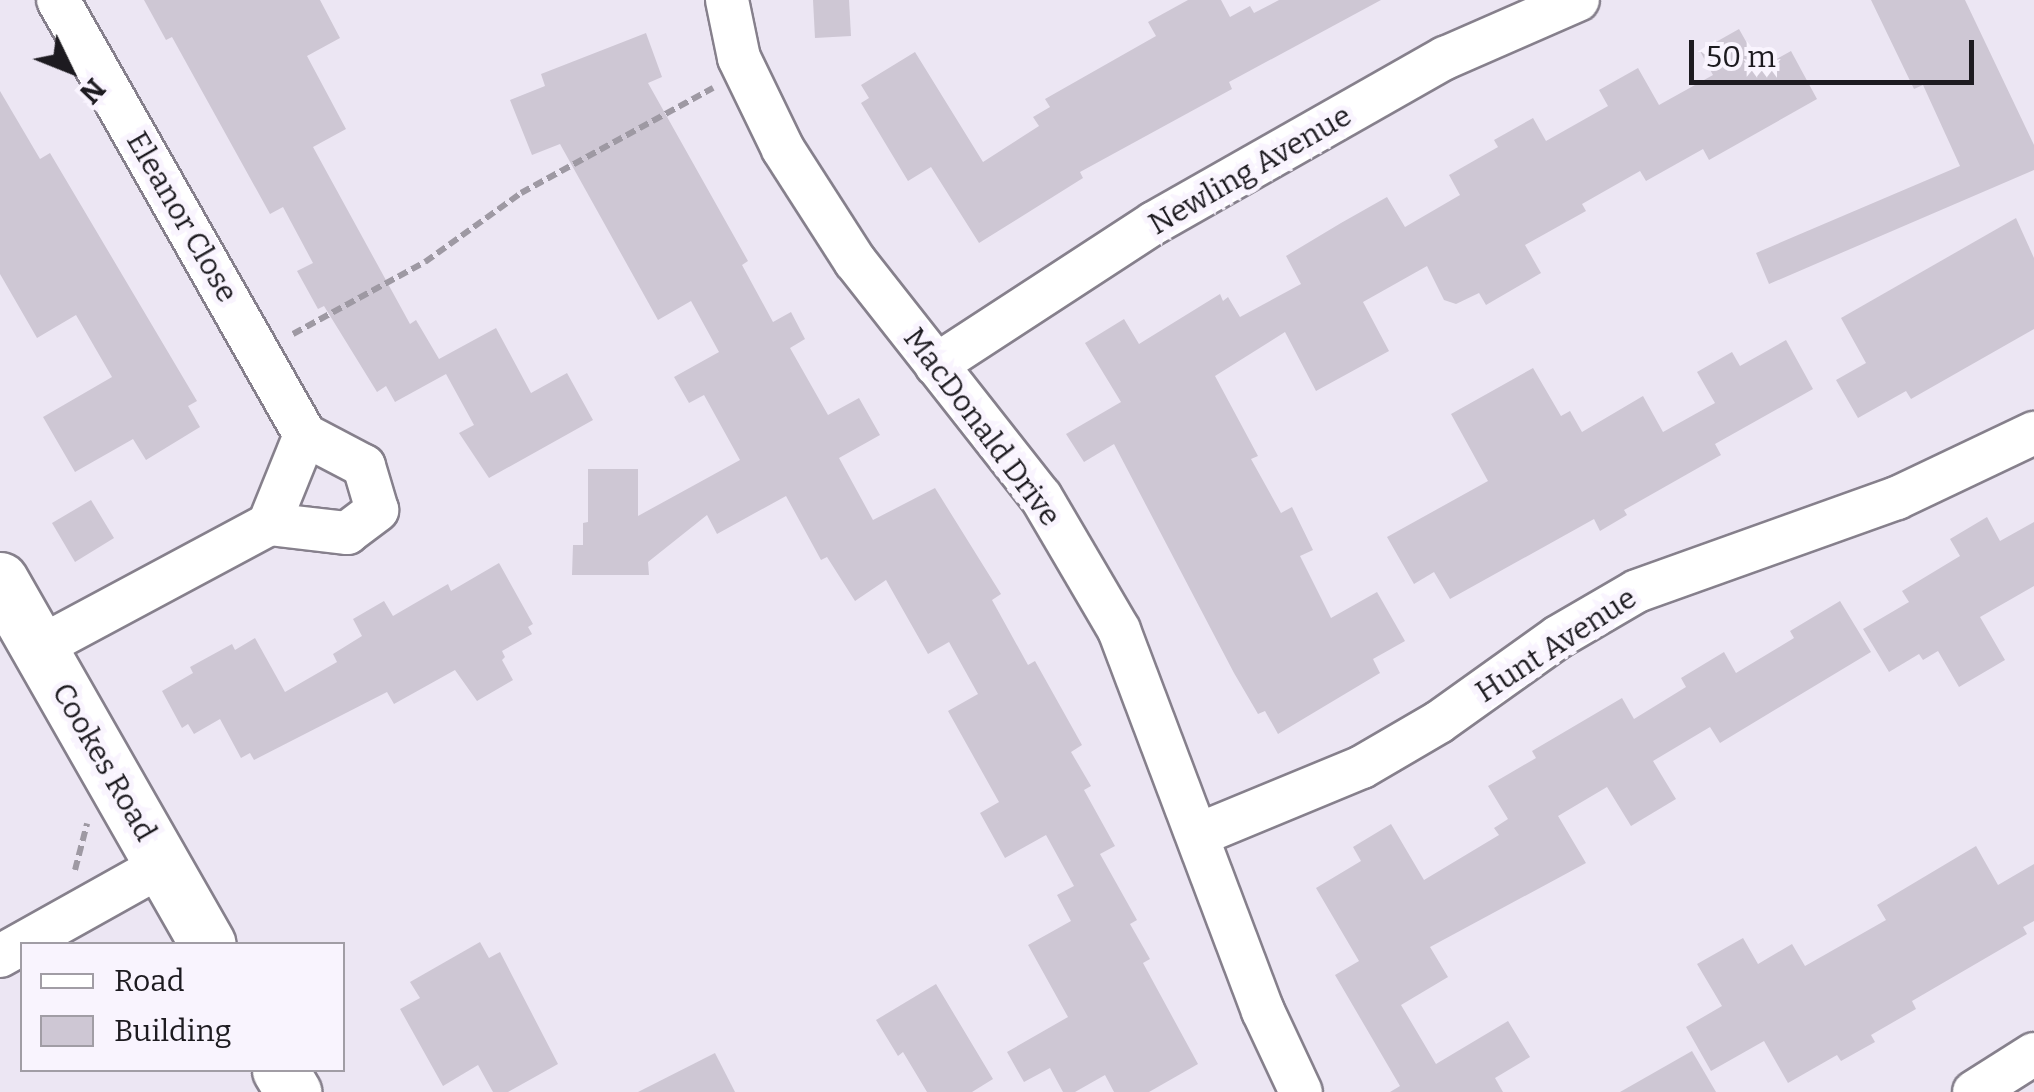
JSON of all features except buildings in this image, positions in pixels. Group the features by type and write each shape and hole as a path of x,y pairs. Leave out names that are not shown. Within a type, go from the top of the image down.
{"street":[{"name":"Eleanor Close","path":"58,0 305,435"},
{"name":"MacDonald Drive","path":"728,0 739,58 782,149 855,261 1041,497 1119,630 1200,834 1262,1011 1300,1092"},
{"name":"Newling Avenue","path":"936,365 1154,224 1342,116 1446,58 1578,0"},
{"name":"Hunt Avenue","path":"1200,834 1362,767 1439,722 1558,636 1637,591 1898,498 2034,433"},
{"path":"38,648 269,524 347,533 377,510 364,466 305,435 269,524"},
{"name":"Cookes Road","path":"0,580 207,942"},
{"path":"25,942 163,865"},
{"path":"1974,1092 2034,1054"}],"path":[{"path":"276,343 425,262 521,193 722,84"},
{"path":"60,879 75,871 89,814"}]}
